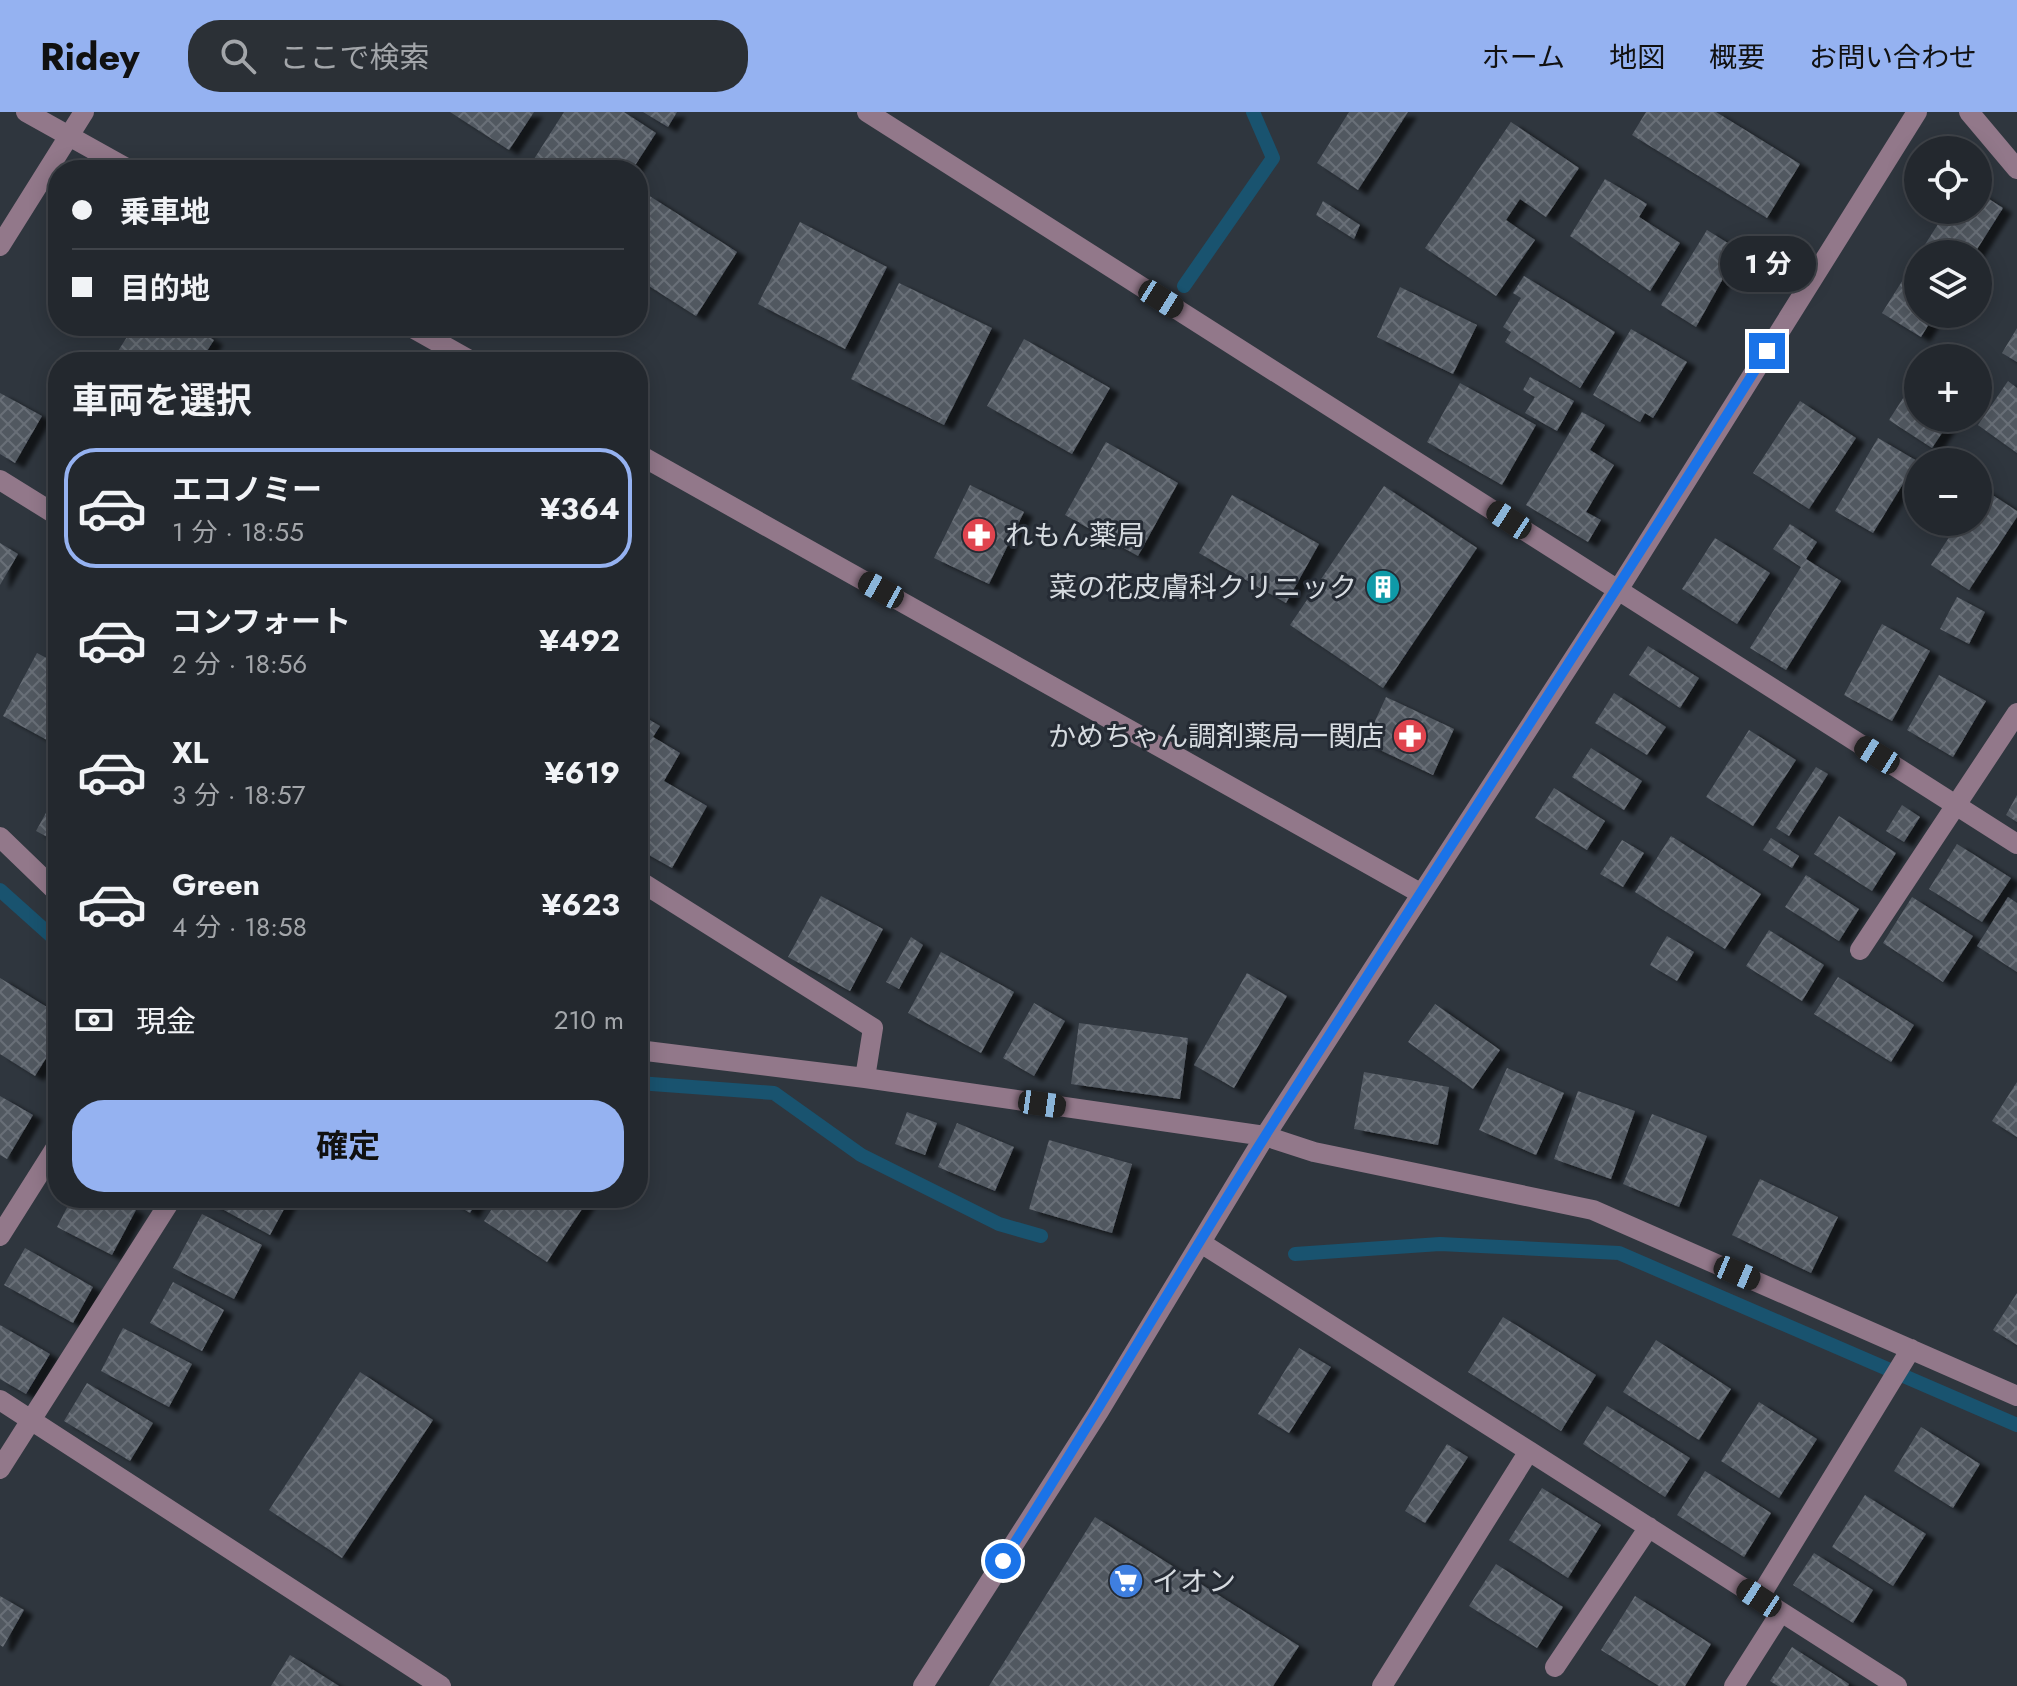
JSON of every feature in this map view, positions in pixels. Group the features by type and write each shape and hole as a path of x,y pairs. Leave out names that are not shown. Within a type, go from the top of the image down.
{"street":[{"path":"26,112 112,160"},
{"path":"54,160 84,112"},
{"path":"867,112 2017,844"},
{"path":"923,1686 1099,1411 1265,1136 1618,590 1917,112"},
{"path":"1969,112 2017,169"},
{"path":"0,246 48,169"},
{"path":"427,336 455,352"},
{"path":"648,460 1420,893"},
{"path":"0,480 48,510"},
{"path":"1860,950 2017,713"},
{"path":"0,837 48,883"},
{"path":"648,886 873,1028 865,1078"},
{"path":"648,1051 865,1078 1265,1136 1314,1152 1593,1210 2017,1396"},
{"path":"0,1236 48,1160"},
{"path":"0,1469 166,1208"},
{"path":"1201,1243 1892,1685"},
{"path":"1759,1598 1911,1349"},
{"path":"0,1400 441,1686"},
{"path":"1382,1686 1529,1451"},
{"path":"1555,1667 1649,1527"},
{"path":"1734,1686 1781,1612"}],"building":[{"path":"450,112 534,112 509,150"},
{"path":"564,112 624,112 656,133 638,160 533,160"},
{"path":"643,112 677,112 668,127"},
{"path":"1349,112 1408,112 1358,190 1317,163"},
{"path":"1646,112 1716,112 1800,164 1767,218 1632,135"},
{"path":"1511,122 1579,168 1546,217 1520,199 1506,220 1535,240 1496,296 1425,248"},
{"path":"1605,179 1647,204 1639,217 1680,243 1650,291 1570,236"},
{"path":"648,195 737,252 696,316 648,285"},
{"path":"1323,201 1360,225 1354,239 1316,215"},
{"path":"1992,201 2003,208 1983,240 1928,240 1938,224 1992,224"},
{"path":"800,222 887,267 845,349 758,304"},
{"path":"1707,230 1739,250 1696,327 1661,305"},
{"path":"1524,276 1615,332 1580,388 1505,342 1511,332 1503,327 1521,298 1513,293"},
{"path":"1904,278 1904,327 1882,313"},
{"path":"899,283 992,328 944,425 851,379"},
{"path":"1400,287 1477,325 1453,374 1377,337"},
{"path":"1906,328 1926,328 1921,337"},
{"path":"2017,328 2017,362 2002,353"},
{"path":"1631,329 1687,362 1653,418 1645,413 1640,422 1593,395"},
{"path":"128,336 207,336 214,340 206,352 117,352"},
{"path":"1024,339 1110,388 1072,454 987,406"},
{"path":"1530,377 1574,401 1557,431 1525,413 1535,397 1523,390"},
{"path":"2008,381 2017,388 2017,453 1988,432 1992,432 1992,404"},
{"path":"1460,383 1536,425 1502,485 1427,442"},
{"path":"0,393 42,416 15,463 0,454"},
{"path":"1904,397 1904,430 1889,420"},
{"path":"1800,401 1856,438 1809,509 1753,473"},
{"path":"1582,412 1605,425 1590,450 1614,465 1586,512 1601,520 1588,542 1526,505"},
{"path":"1907,432 1943,432 1932,448"},
{"path":"1878,438 1904,453 1904,482 1873,533 1835,511"},
{"path":"1106,442 1178,483 1138,556 1065,515"},
{"name":"れもん薬局","path":"970,485 1024,512 989,584 934,558"},
{"name":"菜の花皮膚科クリニック","path":"1384,486 1477,548 1383,688 1290,625"},
{"path":"1232,495 1319,544 1286,603 1199,553"},
{"path":"1992,495 2017,511 2017,517 1969,590 1931,565 1950,536 1992,536"},
{"path":"1790,524 1817,542 1806,559 1841,581 1786,670 1750,648 1801,567 1773,549"},
{"path":"1715,538 1770,573 1737,624 1682,589"},
{"path":"0,543 18,554 0,585"},
{"path":"1957,597 1985,612 1969,644 1940,629"},
{"path":"1882,624 1930,651 1892,721 1844,695"},
{"path":"1648,646 1699,678 1680,708 1629,675"},
{"path":"37,653 48,659 48,741 3,716"},
{"path":"1939,675 1986,701 1953,757 1907,730"},
{"path":"1614,693 1666,727 1647,755 1595,723"},
{"name":"かめちゃん調剤薬局一関店","path":"1386,697 1454,729 1433,775 1365,743"},
{"path":"648,719 660,726 653,737 680,753 664,781 707,806 672,868 648,855"},
{"path":"1749,730 1796,760 1753,826 1706,797"},
{"path":"1591,748 1642,781 1624,810 1572,777"},
{"path":"1816,767 1828,774 1789,836 1776,828"},
{"path":"1554,788 1605,821 1587,850 1535,818"},
{"path":"2017,795 2017,822 2006,815"},
{"path":"1902,805 1920,817 1904,842 1886,831"},
{"path":"48,809 48,837 36,831"},
{"path":"1839,816 1896,853 1872,891 1814,854"},
{"path":"1671,836 1761,894 1725,949 1635,892"},
{"path":"1771,838 1799,856 1792,868 1763,850"},
{"path":"1622,840 1644,853 1623,887 1600,874"},
{"path":"1957,844 2011,878 1982,922 1929,889"},
{"path":"1806,875 1859,909 1839,941 1785,907"},
{"path":"821,896 883,929 850,991 788,957"},
{"path":"1912,897 1973,936 1943,982 1883,943"},
{"path":"2008,897 2017,903 2017,972 1977,946"},
{"path":"1769,930 1824,965 1802,1001 1746,966"},
{"path":"1667,936 1694,952 1677,981 1650,965"},
{"path":"911,937 923,945 899,989 886,982"},
{"path":"941,952 1014,992 981,1053 908,1013"},
{"path":"1247,973 1287,996 1234,1088 1194,1065"},
{"path":"1838,977 1914,1025 1891,1062 1814,1014"},
{"path":"0,978 48,1008 48,1055 35,1076 0,1054"},
{"path":"1034,1003 1065,1021 1034,1076 1003,1058"},
{"path":"1435,1004 1500,1050 1473,1089 1408,1042"},
{"path":"1079,1023 1188,1038 1180,1099 1071,1084"},
{"path":"1507,1068 1564,1093 1536,1155 1479,1130"},
{"path":"1364,1072 1449,1087 1438,1145 1354,1129"},
{"path":"2017,1082 2017,1137 1992,1121"},
{"path":"1578,1091 1635,1111 1611,1179 1554,1159"},
{"path":"0,1096 33,1115 7,1159 0,1155"},
{"path":"907,1112 937,1123 925,1155 895,1144"},
{"path":"1652,1114 1707,1136 1679,1207 1623,1184"},
{"path":"957,1123 1014,1147 995,1191 938,1167"},
{"path":"1049,1140 1132,1164 1112,1233 1029,1209"},
{"path":"1760,1179 1838,1217 1811,1273 1732,1235"},
{"path":"67,1208 136,1210 112,1255 57,1227"},
{"path":"220,1208 285,1208 270,1235"},
{"path":"492,1208 583,1208 547,1262 484,1221"},
{"path":"202,1214 262,1245 234,1299 173,1268"},
{"path":"25,1248 93,1287 73,1323 4,1285"},
{"path":"173,1282 224,1310 202,1351 150,1323"},
{"path":"2017,1293 2017,1345 1993,1330"},
{"path":"1503,1317 1596,1375 1561,1431 1468,1372"},
{"path":"0,1325 50,1354 26,1394 0,1379"},
{"path":"123,1328 192,1364 169,1407 101,1371"},
{"path":"1656,1340 1731,1389 1699,1440 1623,1392"},
{"path":"1299,1348 1331,1367 1289,1433 1258,1414"},
{"path":"360,1372 433,1420 342,1558 269,1510"},
{"path":"87,1383 153,1423 130,1461 64,1421"},
{"path":"1759,1402 1817,1439 1779,1498 1721,1461"},
{"path":"1607,1406 1690,1458 1665,1497 1583,1444"},
{"path":"1921,1427 1980,1464 1953,1508 1894,1471"},
{"path":"1447,1444 1468,1457 1425,1523 1405,1511"},
{"path":"1705,1471 1771,1513 1744,1557 1677,1515"},
{"path":"1542,1488 1601,1525 1568,1578 1509,1540"},
{"path":"1865,1495 1926,1534 1893,1586 1832,1547"},
{"name":"イオン","path":"1095,1517 1299,1646 1273,1686 989,1686"},
{"path":"1814,1553 1873,1590 1853,1623 1793,1585"},
{"path":"1496,1564 1563,1607 1537,1648 1469,1606"},
{"path":"0,1596 24,1610 3,1647 0,1645"},
{"path":"1635,1596 1711,1644 1685,1686 1659,1686 1601,1650"},
{"path":"1792,1647 1848,1686 1778,1686 1770,1681"},
{"path":"290,1655 339,1686 271,1686"}],"waterway":[{"path":"1184,286 1273,158 1253,112"},
{"path":"0,890 48,933"},
{"path":"648,1084 774,1093 861,1155 999,1224 1041,1236"},
{"path":"1295,1254 1440,1244 1619,1253 2017,1425"}],"place":[{"name":"れもん薬局","path":"979,535"},
{"name":"菜の花皮膚科クリニック","path":"1383,587"},
{"name":"かめちゃん調剤薬局一関店","path":"1410,736"},
{"name":"イオン","path":"1126,1581"}],"route":[{"path":"1003,1561 1099,1411 1281,1112 1618,590 1767,351"}]}
